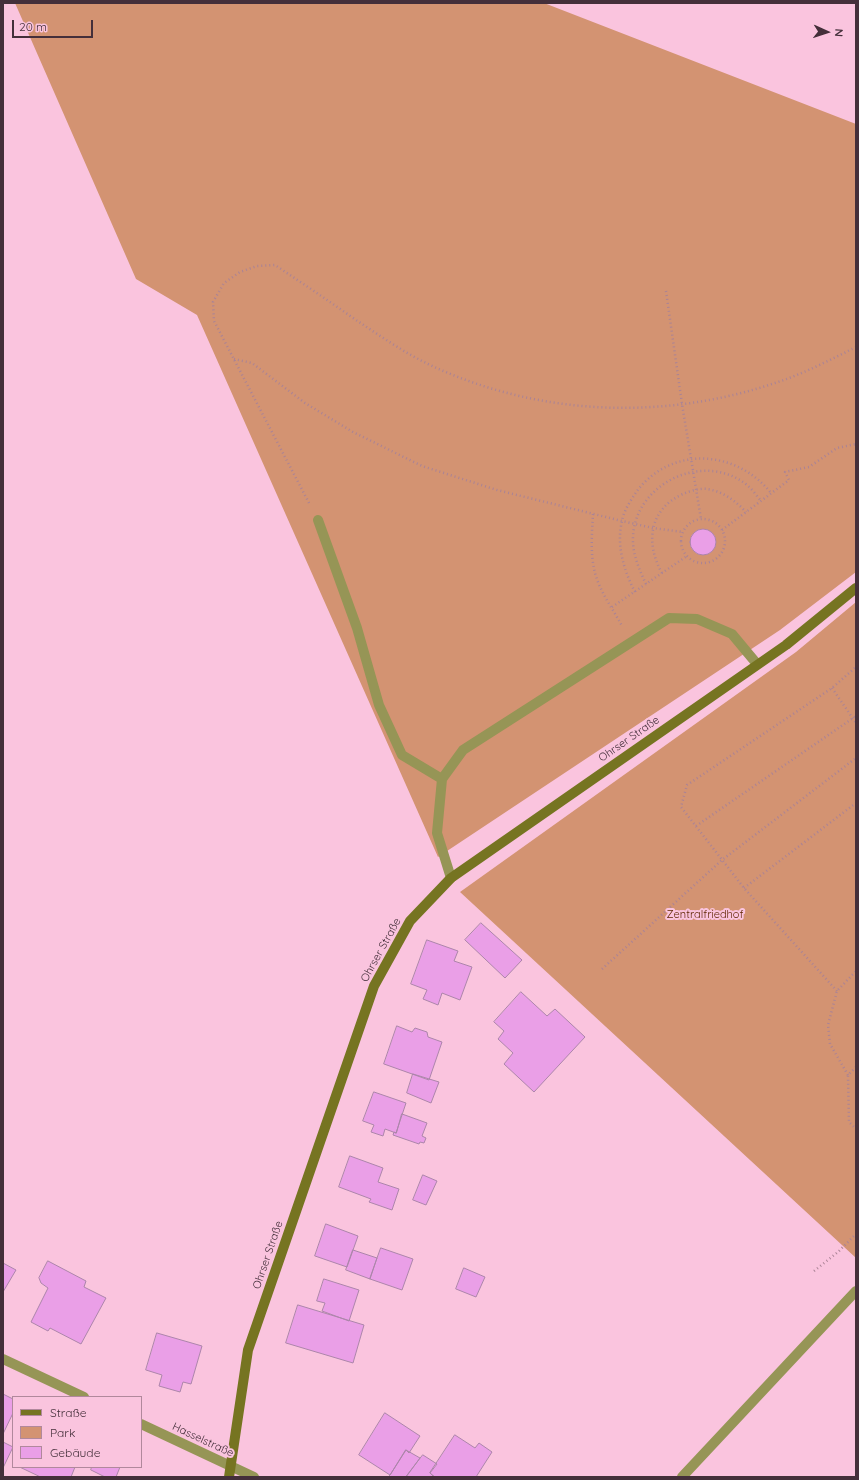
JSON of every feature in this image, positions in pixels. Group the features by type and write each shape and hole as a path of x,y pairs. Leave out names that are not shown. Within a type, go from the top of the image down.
{"street":[{"path":"318,520 357,628 378,705 402,755 442,780"},
{"name":"Ohrser Straße","path":"230,1472 248,1350 374,986 410,921 451,878 786,644 856,588"},
{"path":"451,878 437,833 442,780 463,750 669,618 697,618 732,634 757,664"},
{"path":"682,1477 856,1291"},
{"path":"3,1359 82,1396"},
{"name":"Hasselstraße","path":"142,1425 230,1472 254,1477"}],"path":[{"path":"318,520 214,321 213,302 224,283 240,272 256,266 275,265 386,340 428,364 473,382 544,402 617,409 652,408 735,395 777,383 813,368 856,347"},
{"path":"666,291 682,404 701,519"},
{"path":"234,360 252,364 305,403 353,432 422,466 497,490 635,524 683,532"},
{"path":"722,530 789,480 785,472 810,467 837,448 856,444"},
{"path":"634,592 622,560 620,541 622,521 629,503 640,487 653,475 664,468 691,459 700,458 714,460 733,464 750,473 763,483 771,494"},
{"path":"646,584 635,554 633,543 635,524 641,507 650,495 664,483 676,476 693,472 708,471 723,473 747,485 761,501"},
{"path":"662,573 652,550 653,528 658,516 675,498 696,490 707,489 721,493 736,502 746,512"},
{"path":"593,514 592,540 595,573 605,596 632,642"},
{"path":"701,519 713,521 720,526 722,530 726,542 718,558 711,562 702,563 694,561 687,556 682,548 681,540 683,532 688,525 696,520 701,519"},
{"path":"612,607 687,556"},
{"path":"837,991 744,888 681,807 687,785 832,688 856,667"},
{"path":"832,688 856,723"},
{"path":"696,826 856,716"},
{"path":"602,969 722,860 856,758"},
{"path":"744,888 856,802"},
{"path":"856,971 837,991 828,1024 830,1044 848,1076 849,1122 856,1129"},
{"path":"848,1076 856,1067"},
{"path":"814,1271 838,1252 856,1234"}],"green space":[{"path":"15,3 544,3 856,124 856,572 780,630 438,857 197,315 136,279"},
{"name":"Zentralfriedhof","path":"856,602 856,1258 460,892 796,652"}],"building":[{"path":"703,529 712,533 716,542 712,551 703,555 694,551 690,542 694,533"},
{"path":"481,923 522,960 505,978 465,940"},
{"path":"427,940 458,951 454,961 472,967 460,1000 442,993 438,1005 423,999 427,990 411,984"},
{"path":"521,992 547,1016 555,1009 585,1037 534,1092 504,1064 513,1053 498,1039 504,1031 494,1022"},
{"path":"397,1026 412,1032 415,1028 427,1032 428,1037 442,1042 429,1080 384,1064"},
{"path":"413,1074 439,1082 431,1103 407,1093"},
{"path":"374,1092 406,1103 396,1133 385,1129 383,1136 371,1132 374,1125 363,1121"},
{"path":"402,1114 427,1123 422,1136 426,1138 424,1143 420,1142 419,1144 393,1135 394,1132 396,1133"},
{"path":"350,1156 383,1168 378,1182 399,1189 392,1210 369,1202 371,1199 339,1187"},
{"path":"423,1175 437,1181 426,1205 413,1200"},
{"path":"326,1224 358,1236 347,1267 315,1256"},
{"path":"381,1248 413,1259 402,1290 370,1279"},
{"path":"353,1250 377,1258 370,1279 346,1270"},
{"path":"48,1261 86,1281 84,1287 106,1298 81,1344 50,1328 48,1331 31,1322 48,1288 41,1283 39,1278"},
{"path":"3,1263 16,1270 3,1292"},
{"path":"464,1268 485,1277 476,1297 456,1289"},
{"path":"324,1279 359,1290 349,1321 322,1311 325,1303 317,1301"},
{"path":"298,1305 364,1325 353,1363 286,1343"},
{"path":"157,1333 202,1346 191,1384 183,1382 180,1392 159,1386 162,1375 146,1370"},
{"path":"3,1394 12,1398 12,1415 3,1434"},
{"path":"385,1413 420,1436 409,1453 406,1450 390,1475 359,1455"},
{"path":"455,1435 475,1448 479,1443 492,1452 476,1477 435,1477 430,1473"},
{"path":"3,1442 12,1446 12,1449 3,1468"},
{"path":"406,1450 420,1458 406,1477 388,1477 390,1475"},
{"path":"423,1455 437,1464 430,1473 434,1477 406,1477"},
{"path":"22,1468 75,1468 71,1477 41,1477"},
{"path":"92,1468 120,1468 116,1477 105,1477 91,1470"}]}
